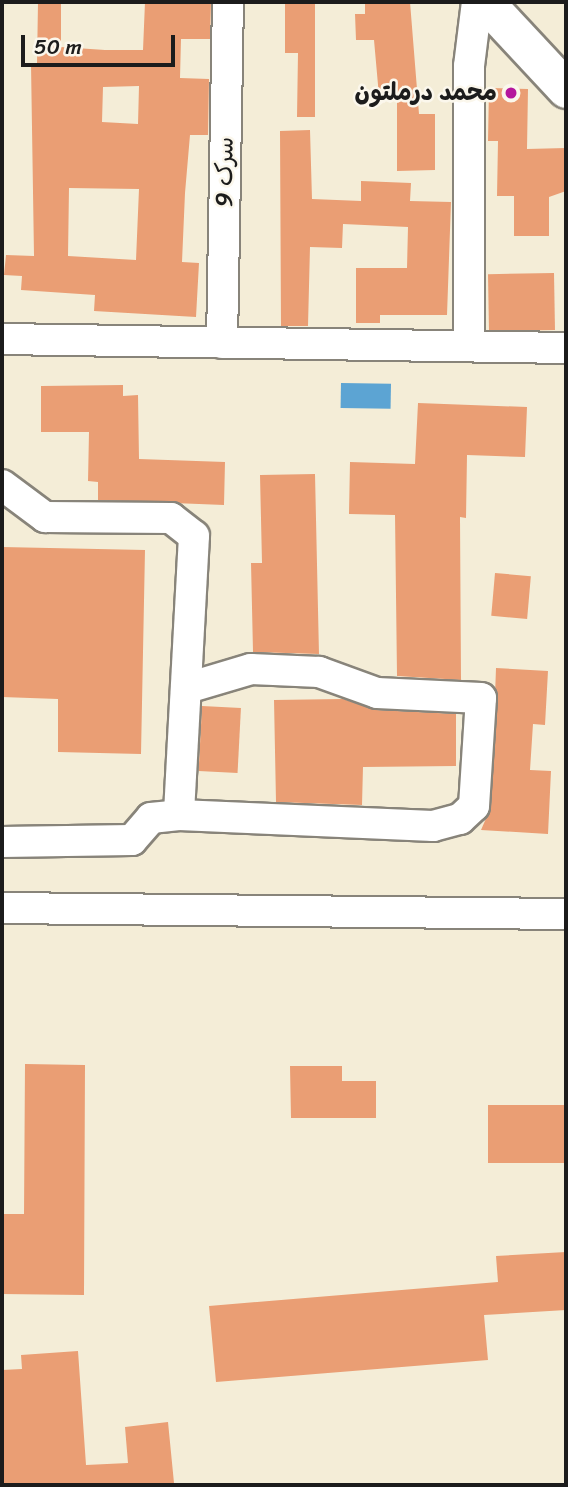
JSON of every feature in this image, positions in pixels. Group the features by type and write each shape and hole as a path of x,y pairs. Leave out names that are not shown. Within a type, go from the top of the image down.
{"main road":[{"path":"485,2 566,89"},
{"path":"520,2 566,52"}],"street":[{"name":"سرک 9","path":"222,343 228,2"},
{"path":"469,346 470,66 477,2"},
{"path":"2,339 566,348"},
{"path":"2,485 45,517 171,519 194,536 179,815"},
{"path":"2,842 132,840 151,818 179,815 433,826 460,819 474,806 478,787 481,698 377,693 319,671 251,669 187,688"},
{"path":"2,908 566,914"}],"water":[{"path":"341,383 391,384 391,409 341,408"}],"building":[{"path":"38,2 61,2 61,47 143,50 145,2 211,2 210,39 181,39 180,78 209,79 208,135 190,135 185,193 182,262 199,263 196,317 94,311 95,295 21,290 22,276 4,275 6,255 34,256 31,64 37,64","holes":["139,86 138,124 102,122 103,87","69,188 139,189 136,260 68,256"]},
{"path":"285,2 315,2 315,117 297,117 298,53 285,53"},
{"path":"365,2 410,2 419,114 435,114 435,170 397,171 397,94 379,96 374,40 356,40 355,14 365,14"},
{"path":"489,88 528,89 527,149 566,148 566,191 549,197 549,236 514,236 514,196 497,196 498,141 488,141"},
{"path":"310,130 312,199 361,201 361,181 411,183 410,201 451,202 447,315 380,315 380,323 356,323 356,268 407,268 408,227 343,224 342,248 310,247 308,326 281,326 280,131"},
{"path":"554,273 555,330 489,331 488,274"},
{"path":"123,385 123,396 138,395 139,459 225,462 224,505 98,500 98,482 88,481 89,432 41,432 41,386"},
{"path":"418,403 527,407 525,457 467,455 466,518 460,517 461,680 397,676 395,515 349,514 350,462 415,464"},
{"path":"315,474 319,654 253,652 251,563 262,563 260,475"},
{"path":"2,547 145,550 141,754 58,752 58,699 2,697"},
{"path":"495,573 531,576 527,619 491,616"},
{"path":"496,668 548,671 545,725 533,724 530,770 551,771 548,834 481,830 491,807"},
{"path":"343,699 376,710 456,714 456,766 363,767 362,805 276,802 274,700"},
{"path":"202,706 241,708 238,773 199,771"},
{"path":"25,1064 85,1065 84,1295 2,1294 2,1214 24,1214"},
{"path":"290,1066 342,1066 342,1081 376,1081 376,1118 291,1118"},
{"path":"488,1105 566,1105 566,1163 488,1163"},
{"path":"566,1252 566,1310 484,1315 488,1360 216,1382 209,1306 498,1282 496,1256"},
{"path":"78,1351 86,1465 128,1463 125,1427 168,1422 174,1483 2,1485 2,1370 22,1369 21,1355"}],"place":[{"name":"محمد درملتون","path":"511,93"}]}
